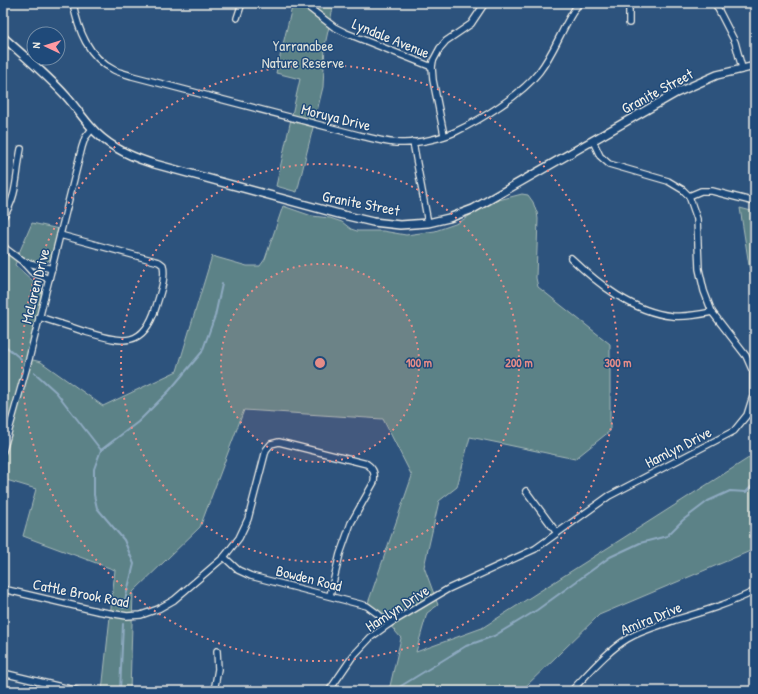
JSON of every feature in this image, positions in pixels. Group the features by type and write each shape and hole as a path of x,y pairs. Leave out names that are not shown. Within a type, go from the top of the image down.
{"street":[{"name":"Moruya Drive","path":"73,3 76,20 82,37 99,59 114,70 377,140 396,143 413,142 444,135 463,127 513,97 539,72 552,54 568,21 579,3"},
{"path":"237,18 242,3"},
{"name":"Lyndale Avenue","path":"303,3 334,27 346,33 432,67"},
{"path":"444,135 433,80 432,67 435,55 446,41 471,24 485,3"},
{"path":"629,3 629,23"},
{"path":"715,3 735,42 742,68"},
{"name":"Granite Street","path":"3,37 67,97 92,129 112,146 126,154 159,165 338,214 372,222 400,225 428,223 449,218 473,208 676,93 717,76 742,68 755,66"},
{"name":"McLaren Drive","path":"3,451 29,359 82,147 85,138 92,129"},
{"path":"593,141 600,156 610,164 668,181 683,190 689,196 701,190 712,191 755,202"},
{"path":"413,142 428,223"},
{"path":"3,217 9,207 16,187 21,149"},
{"name":"Hamlyn Drive","path":"329,691 352,656 371,637 389,624 448,589 535,549 609,496 734,431 747,415 753,396 753,372 746,356 712,312 704,291 699,269 697,219 689,196"},
{"path":"39,317 112,340 129,340 138,336 151,322 164,279 163,265 159,262 60,235"},
{"path":"3,245 22,261 32,272 49,279"},
{"path":"571,258 592,278 614,293 642,308 671,316 693,316 712,312"},
{"path":"22,261 52,269"},
{"name":"Cattle Brook Road","path":"3,589 97,612 127,616 142,615 158,609 174,600 224,557 239,538 248,519 266,450 271,444 279,442 367,464 372,468 375,475 374,482 351,523 340,554 330,595"},
{"path":"526,491 556,533"},
{"name":"Bowden Road","path":"224,557 238,570 250,576 330,595 367,606 389,624"},
{"name":"Amira Drive","path":"572,691 608,654 628,638 648,629 736,600 755,591"},
{"path":"214,691 218,669 217,650"},
{"path":"3,673 78,691"}],"green space":[{"name":"Yarranabee Nature Reserve","path":"293,3 334,3 325,45 323,87 297,192 276,186 300,79 276,73"},
{"path":"522,194 528,195 537,212 536,278 538,287 610,344 610,431 575,459 470,437 457,487 439,501 424,567 438,605 427,613 416,652 482,628 755,454 755,549 599,615 521,691 383,691 390,686 401,638 389,624 367,606 412,476 383,419 244,410 200,527 133,592 130,691 102,691 115,570 23,536 36,489 3,479 3,252 19,253 32,223 59,229 51,258 45,264 43,265 22,257 19,254 15,265 42,289 29,359 41,362 103,406 177,371 212,256 247,266 260,266 265,259 283,206 312,216 330,218 342,222 351,229 357,231 383,231 406,235 435,231 458,223 491,202"},
{"path":"740,208 755,212 755,298 754,297"}],"waterway":[{"path":"101,450 138,422 169,391 202,352 215,316 222,284"},
{"path":"3,344 21,359"},
{"path":"35,373 56,392 101,450 94,469 94,495 97,508 124,540 134,564 123,608"},
{"path":"395,691 466,646 494,636 537,610 610,557 640,543 667,536 683,520 708,501 730,491 746,492 755,483"},
{"path":"120,691 123,624"}]}
